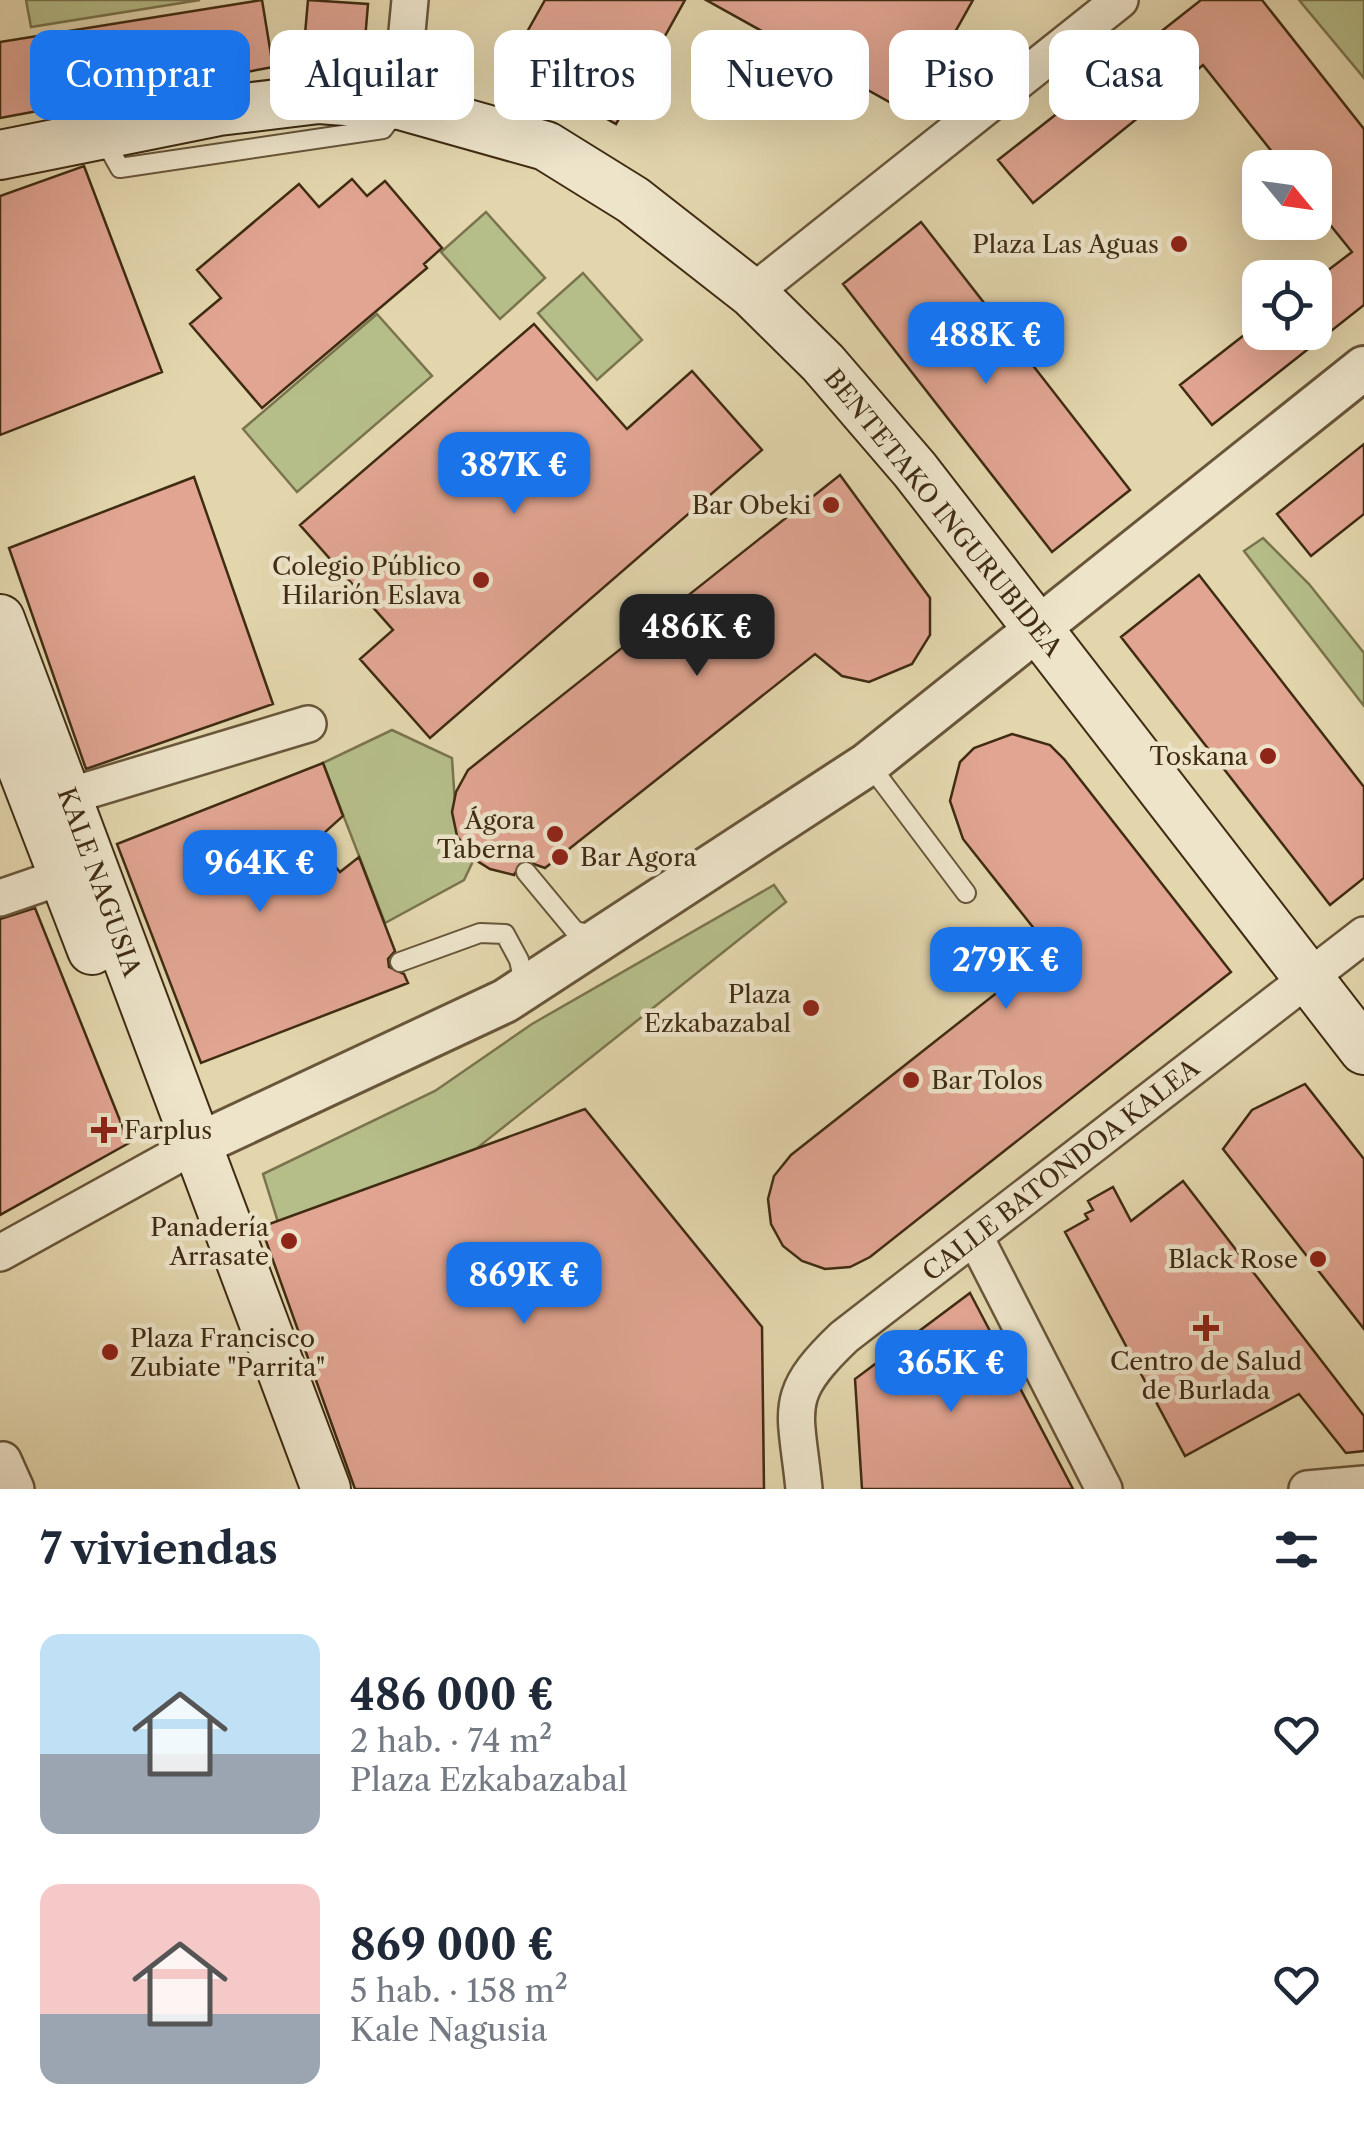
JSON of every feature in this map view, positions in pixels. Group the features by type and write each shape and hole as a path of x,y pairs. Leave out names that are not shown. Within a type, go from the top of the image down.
{"main road":[{"name":"BENTETAKO INGURUBIDEA","path":"0,156 100,134 270,107"},
{"name":"BENTETAKO INGURUBIDEA","path":"453,120 546,146 633,200 752,293 823,363 915,470 1364,1050"},
{"name":"KALE NAGUSIA","path":"0,619 71,837 184,1152 295,1489"},
{"name":"KALE NAGUSIA","path":"0,711 71,837"},
{"name":"KALE NAGUSIA","path":"184,1152 326,1489"}],"street":[{"path":"407,30 410,0"},
{"path":"752,293 1120,0"},
{"path":"0,1253 184,1152 526,988 868,764 1039,630 1211,486 1364,368"},
{"path":"0,898 71,837 308,724"},
{"name":"CALLE BATONDOA KALEA","path":"804,1489 796,1406 801,1384 810,1369 844,1338 1364,936"},
{"path":"975,1237 1104,1489"},
{"path":"1308,1489 1364,1484"}],"lane":[{"path":"868,764 966,893"},
{"path":"526,872 575,931 602,937"},
{"path":"400,962 480,932 505,934 519,960 526,988"}],"green space":[{"path":"26,0 200,0 31,27"},
{"path":"1299,0 1364,0 1364,78"},
{"path":"486,212 545,278 500,319 441,252"},
{"path":"583,273 642,340 597,380 538,313"},
{"path":"377,314 432,376 297,492 243,429"},
{"path":"1263,538 1309,584 1364,653 1364,706 1244,551"},
{"path":"392,730 452,758 457,835 474,859 464,880 385,923 323,763"},
{"path":"774,885 786,902 476,1149 278,1222 263,1174 435,1091 532,1024"}],"building":[{"path":"262,0 270,68 250,71 250,30 75,30"},
{"path":"308,0 368,4 366,30 305,30"},
{"path":"545,0 685,0 668,30 528,30"},
{"path":"706,0 973,0 956,30 889,30 889,102 869,91 869,30 760,30"},
{"path":"1201,0 1262,0 1364,129 1364,305 1332,330 1332,267 1352,252 1332,227 1332,150 1271,150 1203,65 1199,68 1199,30 1163,30"},
{"path":"30,37 30,112 0,118 0,42"},
{"path":"1049,120 1135,120 1033,203 998,160"},
{"path":"84,166 162,372 0,435 0,196"},
{"path":"352,179 367,196 385,181 442,248 424,264 427,268 262,408 190,324 221,298 197,270 299,184 319,207"},
{"path":"921,222 1130,490 1052,552 843,284"},
{"path":"534,324 627,429 692,371 762,450 430,738 360,659 393,630 300,525"},
{"path":"1242,337 1242,350 1307,350 1212,425 1180,385"},
{"path":"1364,444 1364,514 1311,556 1277,514"},
{"path":"840,475 930,598 930,635 912,664 869,682 842,676 815,654 545,868 523,860 514,875 490,869 474,859 457,836 452,812 456,792 468,770"},
{"path":"194,477 273,704 86,769 9,548"},
{"path":"1199,575 1364,787 1364,878 1330,905 1121,637"},
{"path":"1012,734 1050,745 1064,759 1231,972 870,1257 850,1267 825,1269 802,1261 783,1246 771,1224 768,1199 774,1176 791,1155 1051,950 963,839 950,801 960,762 974,748"},
{"path":"323,763 343,816 314,842 340,872 359,857 395,951 388,959 389,967 404,974 408,983 201,1063 117,844"},
{"path":"35,908 129,1143 0,1215 0,919"},
{"path":"1305,1084 1364,1159 1364,1329 1223,1149 1252,1110"},
{"path":"585,1109 762,1327 764,1489 355,1489 261,1227"},
{"name":"Centro de Salud de Burlada","path":"1183,1181 1364,1416 1364,1451 1346,1453 1299,1394 1185,1456 1065,1232 1088,1219 1085,1214 1093,1210 1088,1201 1113,1187 1131,1221"},
{"path":"970,1293 1073,1489 862,1489 855,1379"}],"place":[{"name":"Plaza Las Aguas","path":"1179,244"},
{"name":"Bar Obeki","path":"831,505"},
{"name":"Colegio Público Hilarión Eslava","path":"481,580"},
{"name":"Toskana","path":"1268,756"},
{"name":"Ágora Taberna","path":"555,834"},
{"name":"Bar Agora","path":"560,857"},
{"name":"Plaza Ezkabazabal","path":"811,1008"},
{"name":"Bar Tolos","path":"911,1080"},
{"name":"Farplus","path":"104,1130"},
{"name":"Panadería Arrasate","path":"289,1241"},
{"name":"Black Rose","path":"1318,1259"},
{"name":"Centro de Salud de Burlada","path":"1206,1328"},
{"name":"Plaza Francisco Zubiate \"Parrita\"","path":"110,1352"}]}
